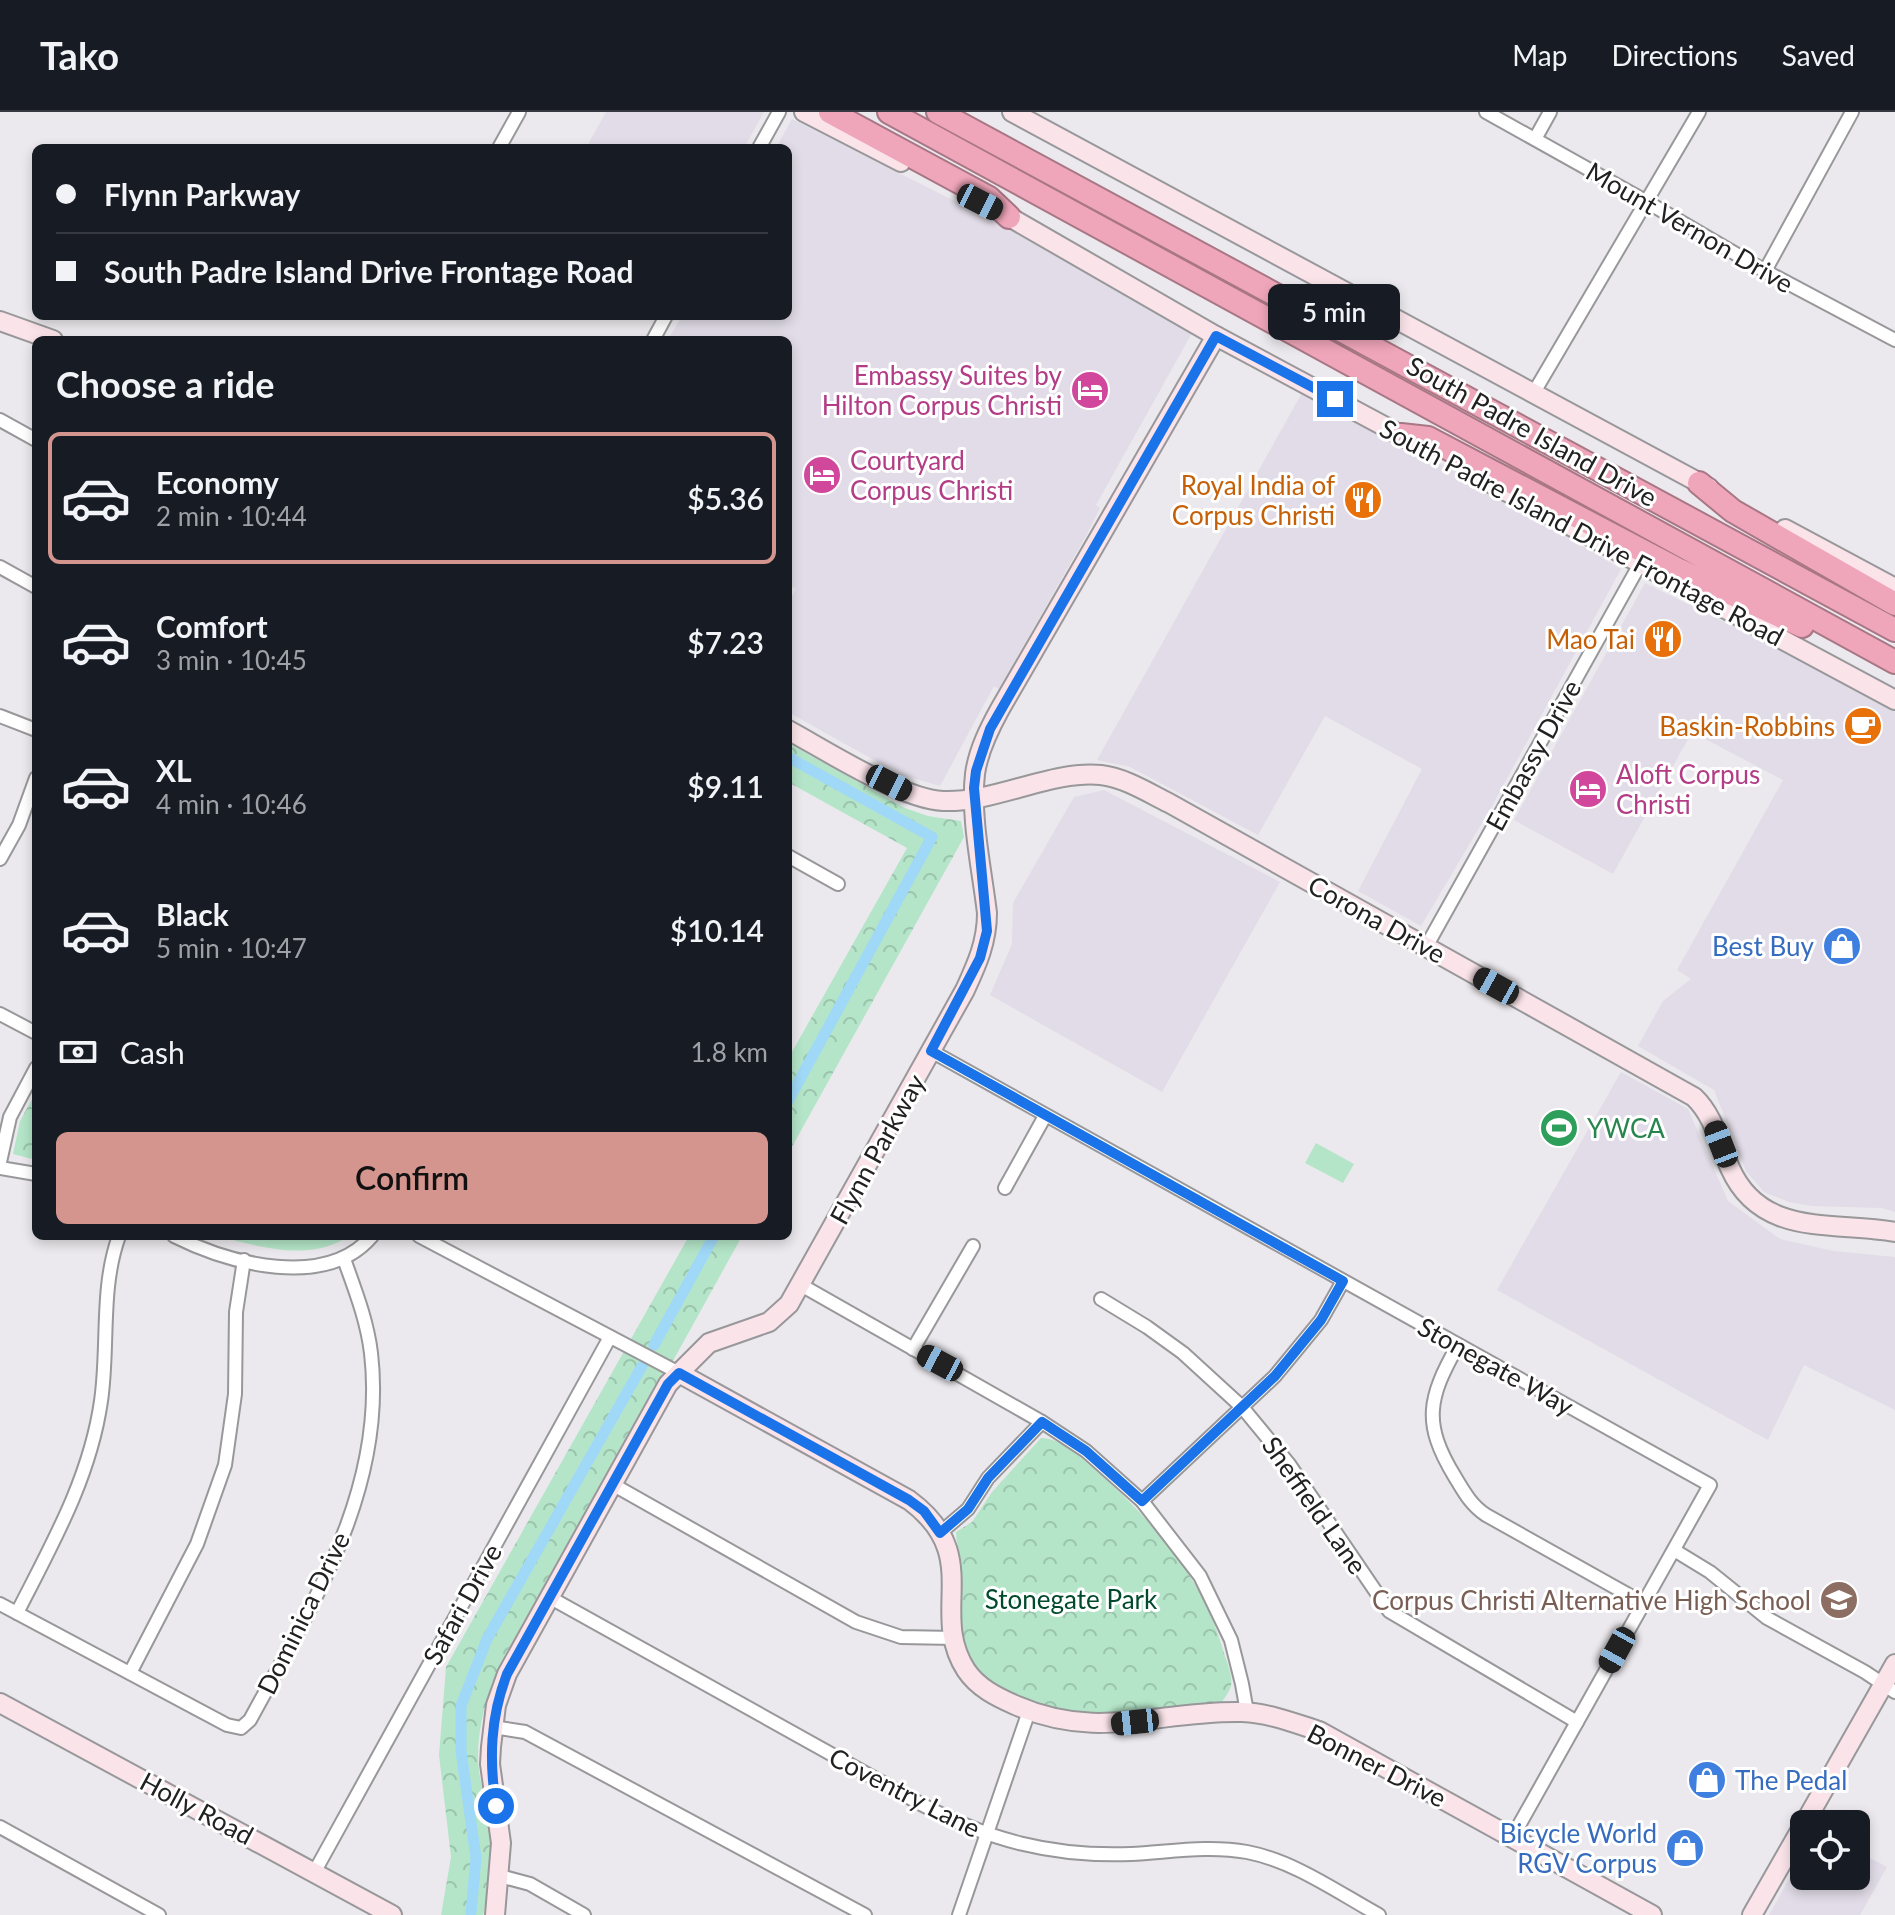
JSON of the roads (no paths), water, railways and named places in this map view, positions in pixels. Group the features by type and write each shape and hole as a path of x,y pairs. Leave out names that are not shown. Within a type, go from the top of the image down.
{"highway":[{"path":"830,112 989,198 1009,217"},
{"name":"South Padre Island Drive","path":"889,112 1895,662"},
{"name":"South Padre Island Drive","path":"938,112 1895,630"},
{"path":"1401,435 1428,438 1741,599 1832,640 1864,645"},
{"path":"1699,483 1733,511 1895,604"}],"street":[{"path":"501,144 519,112"},
{"path":"761,144 779,112"},
{"name":"South Padre Island Drive Frontage Road","path":"804,112 1009,217 1216,336 1895,700"},
{"path":"1012,112 1895,588"},
{"name":"Mount Vernon Drive","path":"1486,112 1765,271 1895,340"},
{"path":"1535,139 1550,112"},
{"path":"1533,394 1699,112"},
{"path":"1765,271 1852,112"},
{"path":"0,321 42,336"},
{"name":"Flynn Parkway","path":"495,1915 501,1843 490,1764 496,1705 507,1674 668,1384 709,1343 778,1316 801,1285 931,1051 980,958 987,931 974,800 976,771 990,729 1216,336"},
{"path":"0,420 32,438"},
{"name":"Embassy Drive","path":"1426,947 1640,564"},
{"path":"0,567 32,585"},
{"path":"0,716 32,728"},
{"name":"Corona Drive","path":"792,732 911,795 942,801 974,800 1072,777 1100,775 1127,782 1694,1097 1710,1117 1731,1171 1744,1194 1759,1206 1788,1221 1895,1232"},
{"path":"0,859 19,825 32,789"},
{"path":"792,858 838,884"},
{"path":"0,1014 32,1031"},
{"name":"Stonegate Way","path":"931,1051 1710,1485 1513,1836"},
{"path":"0,1162 10,1117 32,1076"},
{"path":"1005,1188 1045,1116"},
{"path":"0,1168 32,1173"},
{"path":"17,1613 70,1509 89,1456 101,1404 107,1344 108,1284 118,1240"},
{"path":"184,1240 215,1253 286,1267 311,1267 344,1259 368,1240"},
{"path":"427,1240 679,1373"},
{"path":"913,1349 973,1246"},
{"name":"Dominica Drive","path":"130,1673 227,1725 241,1728 250,1720 330,1569 345,1533 363,1473 372,1410 371,1354 359,1301 344,1259"},
{"path":"0,1604 130,1673 197,1544 225,1465 235,1394 236,1312 244,1260"},
{"path":"1142,1501 1275,1376 1321,1320 1343,1281"},
{"path":"801,1285 1042,1422 1086,1451 1142,1501 1182,1550 1204,1585 1231,1640 1247,1712"},
{"name":"Sheffield Lane","path":"1101,1299 1183,1353 1242,1407 1289,1464 1389,1611 1577,1722"},
{"name":"Safari Drive","path":"315,1871 610,1337"},
{"path":"1458,1345 1435,1390 1432,1409 1434,1433 1442,1455 1467,1497 1486,1515 1643,1603"},
{"name":"Bonner Drive","path":"679,1373 924,1511 947,1546 952,1568 954,1638 958,1656 981,1687 1029,1711 1076,1723 1106,1725 1247,1712 1319,1731 1652,1915"},
{"path":"940,1533 968,1509 988,1478 1042,1422"},
{"path":"612,1484 856,1622 901,1637 954,1638"},
{"path":"1674,1550 1710,1572 1767,1618 1865,1672 1889,1689"},
{"name":"Coventry Lane","path":"549,1597 919,1803 987,1835 1025,1846 1096,1855 1205,1848 1249,1852 1291,1866 1379,1915"},
{"path":"1813,1810 1889,1689 1895,1664"},
{"name":"Holly Road","path":"0,1703 392,1915"},
{"path":"959,1915 1029,1711"},
{"path":"493,1727 525,1732 865,1915"},
{"path":"0,1827 159,1915"},
{"path":"1752,1915 1790,1848"},
{"path":"500,1876 530,1884 584,1915"}],"waterway":[{"path":"792,759 932,837 792,1094"},
{"path":"654,1345 712,1240"},
{"path":"471,1913 476,1858 461,1751 461,1706 487,1639 642,1366"}],"place":[{"name":"Embassy Suites by Hilton Corpus Christi","path":"1090,390"},
{"name":"Courtyard Corpus Christi","path":"822,475"},
{"name":"Royal India of Corpus Christi","path":"1363,500"},
{"name":"Mao Tai","path":"1663,639"},
{"name":"Baskin-Robbins","path":"1863,726"},
{"name":"Aloft Corpus Christi","path":"1588,789"},
{"name":"Best Buy","path":"1842,946"},
{"name":"YWCA","path":"1559,1128"},
{"name":"Corpus Christi Alternative High School","path":"1839,1600"},
{"name":"The Pedal","path":"1707,1780"},
{"name":"Bicycle World RGV Corpus","path":"1685,1848"}],"park label":[{"name":"Stonegate Park","path":"1071,1599"}]}
